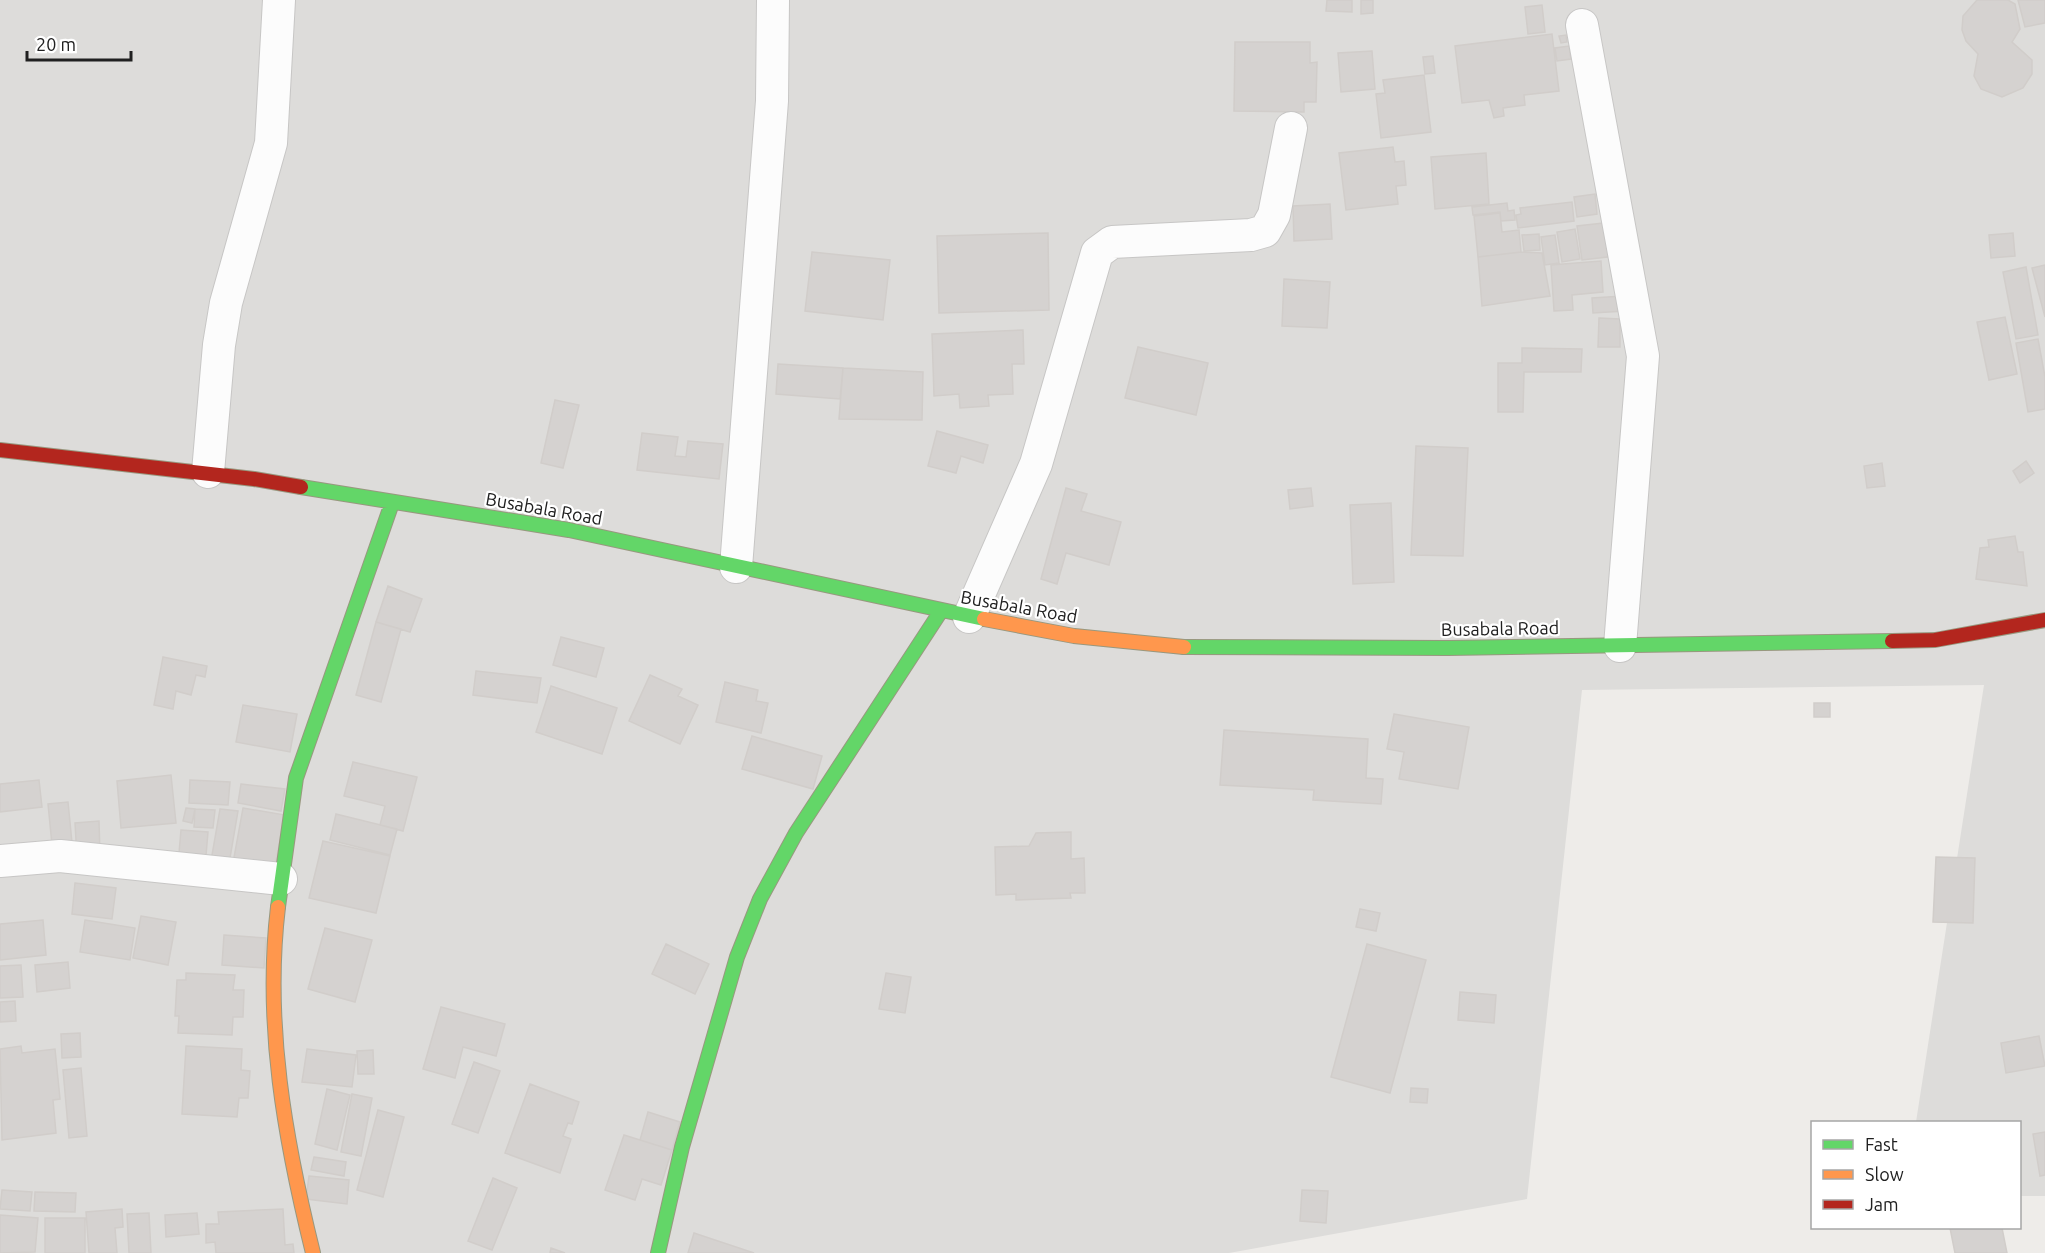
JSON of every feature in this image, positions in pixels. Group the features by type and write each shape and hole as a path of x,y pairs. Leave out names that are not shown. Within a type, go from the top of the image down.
{"street":[{"path":"208,472 219,345 226,303 271,143 279,0"},
{"path":"736,567 772,101 773,0"},
{"path":"1582,25 1643,356 1620,645"},
{"path":"658,1253 692,1114 737,957 760,899 796,833 955,614 1036,464 1097,253 1112,242 1251,235 1265,231 1275,215 1291,128"},
{"name":"Busabala Road","path":"0,450 208,472 569,530 955,614 1074,636 1197,648 1935,640 2045,620"},
{"path":"313,1253 293,1172 273,1017 274,938 296,778 392,503"},
{"path":"0,861 60,856 281,879"}],"shaded area":[{"path":"0,0 2045,0 2045,1196 2021,1196 2021,1121 1916,1121 1984,685 1582,690 1527,1199 1229,1253 0,1253"}],"building":[{"path":"1327,0 1352,0 1352,12 1326,11"},
{"path":"1361,0 1373,0 1373,13 1361,14"},
{"path":"1977,0 2008,0 2015,4 2020,29 2012,42 2032,60 2032,74 2023,88 2002,97 1981,89 1974,76 1978,54 1966,41 1962,30 1963,16"},
{"path":"2018,0 2045,0 2045,23 2025,27"},
{"path":"1542,5 1545,32 1528,34 1525,7"},
{"path":"1552,34 1559,91 1524,95 1525,105 1503,108 1504,116 1494,118 1489,100 1462,103 1455,46"},
{"path":"1566,35 1567,42 1561,43 1559,36"},
{"path":"1235,42 1310,42 1310,63 1317,62 1316,102 1304,102 1304,112 1234,111"},
{"path":"1569,46 1571,59 1557,61 1555,48"},
{"path":"1372,51 1375,89 1341,92 1338,53"},
{"path":"1433,56 1435,73 1425,74 1423,57"},
{"path":"1424,75 1431,132 1381,138 1376,94 1385,93 1383,80"},
{"path":"1393,147 1395,162 1404,161 1406,185 1396,186 1398,204 1346,210 1339,153"},
{"path":"1486,153 1489,204 1435,209 1431,157"},
{"path":"1595,194 1597,214 1577,217 1574,197"},
{"path":"1572,202 1574,221 1518,228 1516,215 1521,214 1520,208"},
{"path":"1507,203 1508,211 1514,210 1515,220 1501,221 1500,212 1473,215 1472,207"},
{"path":"1330,204 1332,239 1294,241 1293,206"},
{"path":"1500,213 1502,232 1519,230 1521,252 1478,257 1474,216"},
{"path":"1612,222 1616,256 1582,260 1577,226"},
{"path":"1575,229 1580,259 1562,262 1557,232"},
{"path":"1048,233 1049,310 939,313 937,236"},
{"path":"2013,233 2015,256 1991,258 1989,235"},
{"path":"1539,234 1540,250 1524,251 1522,235"},
{"path":"1555,235 1559,263 1545,265 1541,237"},
{"path":"812,252 890,260 883,320 805,311"},
{"path":"1521,252 1542,253 1550,296 1482,306 1478,257"},
{"path":"1601,261 1603,292 1572,295 1573,310 1554,311 1551,265"},
{"path":"2045,265 2045,317 2032,268"},
{"path":"2026,267 2038,335 2016,339 2003,272"},
{"path":"1284,279 1330,282 1327,328 1282,326"},
{"path":"1623,296 1625,311 1593,313 1592,298"},
{"path":"2005,317 2017,374 1989,380 1977,322"},
{"path":"1599,318 1620,319 1620,347 1598,347"},
{"path":"1023,330 1024,364 1012,364 1013,394 988,395 989,406 960,408 959,394 934,396 932,334"},
{"path":"2038,339 2045,377 2045,409 2028,412 2016,343"},
{"path":"1138,347 1208,363 1196,415 1125,398"},
{"path":"1522,348 1582,349 1581,372 1524,372 1523,412 1498,412 1498,363 1522,363"},
{"path":"778,364 843,368 840,399 776,394"},
{"path":"843,368 923,372 922,420 839,419"},
{"path":"555,400 579,405 563,468 541,463"},
{"path":"937,431 988,445 983,463 961,456 956,473 928,466"},
{"path":"642,433 678,437 675,456 686,457 688,441 723,444 719,479 637,470"},
{"path":"1416,446 1468,448 1463,556 1411,555"},
{"path":"2026,461 2034,473 2020,483 2013,471"},
{"path":"1882,463 1885,486 1867,488 1864,466"},
{"path":"1066,488 1087,494 1081,511 1121,522 1109,565 1066,553 1057,584 1041,579"},
{"path":"1311,488 1313,506 1290,509 1288,490"},
{"path":"1391,503 1394,582 1353,584 1350,505"},
{"path":"2015,536 2018,552 2023,552 2027,586 1976,579 1980,548 1989,547 1988,540"},
{"path":"388,586 422,599 410,632 376,622"},
{"path":"376,622 401,629 381,702 356,695"},
{"path":"561,637 604,648 596,677 553,665"},
{"path":"163,657 207,666 205,677 196,675 191,695 176,691 173,709 154,705"},
{"path":"476,671 541,678 537,703 473,695"},
{"path":"650,675 682,689 678,696 698,705 680,744 629,721"},
{"path":"725,682 758,690 756,701 768,703 761,733 716,722"},
{"path":"551,686 617,708 602,754 536,732"},
{"path":"1814,703 1830,703 1830,717 1814,717"},
{"path":"243,705 297,714 290,752 236,742"},
{"path":"1394,714 1469,727 1458,789 1399,779 1404,752 1387,749"},
{"path":"1224,730 1368,739 1366,778 1383,779 1381,804 1313,800 1314,790 1220,785"},
{"path":"752,736 822,756 813,789 742,769"},
{"path":"353,762 417,777 403,831 380,825 385,806 344,796"},
{"path":"171,775 176,823 121,828 117,781"},
{"path":"39,780 42,807 0,812 0,784"},
{"path":"190,780 230,782 228,805 189,803"},
{"path":"241,784 285,789 281,811 238,803"},
{"path":"68,802 73,853 53,855 48,804"},
{"path":"186,808 195,809 192,823 183,821"},
{"path":"243,808 285,815 274,871 233,863"},
{"path":"195,809 215,810 213,828 194,827"},
{"path":"220,809 238,811 229,864 211,861"},
{"path":"336,814 397,829 390,855 330,840"},
{"path":"99,821 100,855 77,857 75,823"},
{"path":"181,830 208,832 205,867 178,865"},
{"path":"1071,832 1071,859 1084,858 1085,893 1070,893 1071,898 1016,900 1016,894 996,895 995,847 1029,846 1036,833"},
{"path":"323,841 390,856 376,913 309,898"},
{"path":"1936,857 1975,858 1973,923 1933,922"},
{"path":"75,883 116,888 112,919 72,914"},
{"path":"1360,909 1380,913 1376,931 1356,927"},
{"path":"141,916 176,922 168,965 133,958"},
{"path":"43,920 46,955 0,960 0,924"},
{"path":"85,920 135,928 130,960 80,952"},
{"path":"325,928 372,940 355,1002 308,989"},
{"path":"224,935 266,938 264,968 222,965"},
{"path":"666,944 709,964 695,994 652,974"},
{"path":"1367,944 1426,960 1390,1093 1331,1077"},
{"path":"68,962 70,988 37,992 35,965"},
{"path":"21,965 23,997 0,998 0,966"},
{"path":"186,973 235,975 233,990 244,990 243,1017 233,1017 232,1035 178,1033 179,1016 175,1016 177,980 186,980"},
{"path":"886,973 911,977 905,1013 879,1009"},
{"path":"1460,992 1496,995 1494,1023 1458,1020"},
{"path":"15,1001 16,1021 0,1022 0,1002"},
{"path":"441,1007 505,1024 496,1056 463,1047 455,1078 423,1069"},
{"path":"80,1033 81,1057 62,1058 61,1034"},
{"path":"2039,1036 2045,1066 2006,1073 2001,1043"},
{"path":"21,1046 22,1053 55,1049 60,1099 53,1100 56,1133 2,1140 0,1049"},
{"path":"186,1046 242,1049 241,1070 250,1071 248,1098 239,1098 237,1117 182,1114"},
{"path":"307,1049 356,1055 352,1087 302,1082"},
{"path":"373,1050 374,1074 358,1074 357,1051"},
{"path":"474,1062 500,1071 478,1133 452,1124"},
{"path":"81,1068 87,1136 69,1138 63,1070"},
{"path":"530,1084 579,1102 572,1124 568,1123 563,1136 571,1139 560,1173 505,1153"},
{"path":"1411,1088 1428,1089 1427,1103 1410,1102"},
{"path":"327,1089 350,1095 337,1150 315,1144"},
{"path":"352,1094 372,1098 361,1156 341,1152"},
{"path":"378,1110 404,1117 383,1197 357,1190"},
{"path":"648,1112 680,1122 672,1150 640,1140"},
{"path":"2045,1132 2045,1175 2040,1176 2033,1134"},
{"path":"624,1135 672,1150 661,1185 642,1179 635,1200 605,1190"},
{"path":"314,1157 346,1162 344,1176 311,1170"},
{"path":"309,1176 349,1180 347,1204 306,1199"},
{"path":"493,1178 517,1188 492,1250 468,1241"},
{"path":"2,1190 32,1192 30,1211 0,1209"},
{"path":"1302,1190 1328,1191 1326,1223 1300,1221"},
{"path":"35,1192 76,1193 75,1212 34,1211"},
{"path":"122,1209 123,1227 115,1228 117,1253 89,1253 86,1212"},
{"path":"283,1209 285,1245 293,1244 294,1253 216,1253 215,1242 206,1243 206,1224 219,1224 218,1212"},
{"path":"149,1213 151,1253 129,1253 127,1214"},
{"path":"197,1213 199,1234 166,1237 165,1215"},
{"path":"0,1215 38,1218 35,1252 0,1253"},
{"path":"45,1218 85,1218 85,1253 45,1253"},
{"path":"1950,1229 2002,1229 2007,1253 1955,1253"},
{"path":"694,1233 754,1253 688,1253"},
{"path":"551,1248 565,1253 550,1253"}],"traffic: fast":[{"path":"301,487 569,530 984,619"},
{"path":"278,907 296,778 392,503"},
{"path":"658,1253 682,1147 737,957 760,899 796,833 941,611"},
{"path":"1184,647 1448,648 1892,641"}],"traffic: slow":[{"path":"984,619 1074,636 1184,647"},
{"path":"278,907 274,951 274,995 280,1081 294,1168 313,1253"}],"traffic: jam":[{"path":"0,450 254,479 301,487"},
{"path":"1892,641 1935,640 2045,620"}]}
